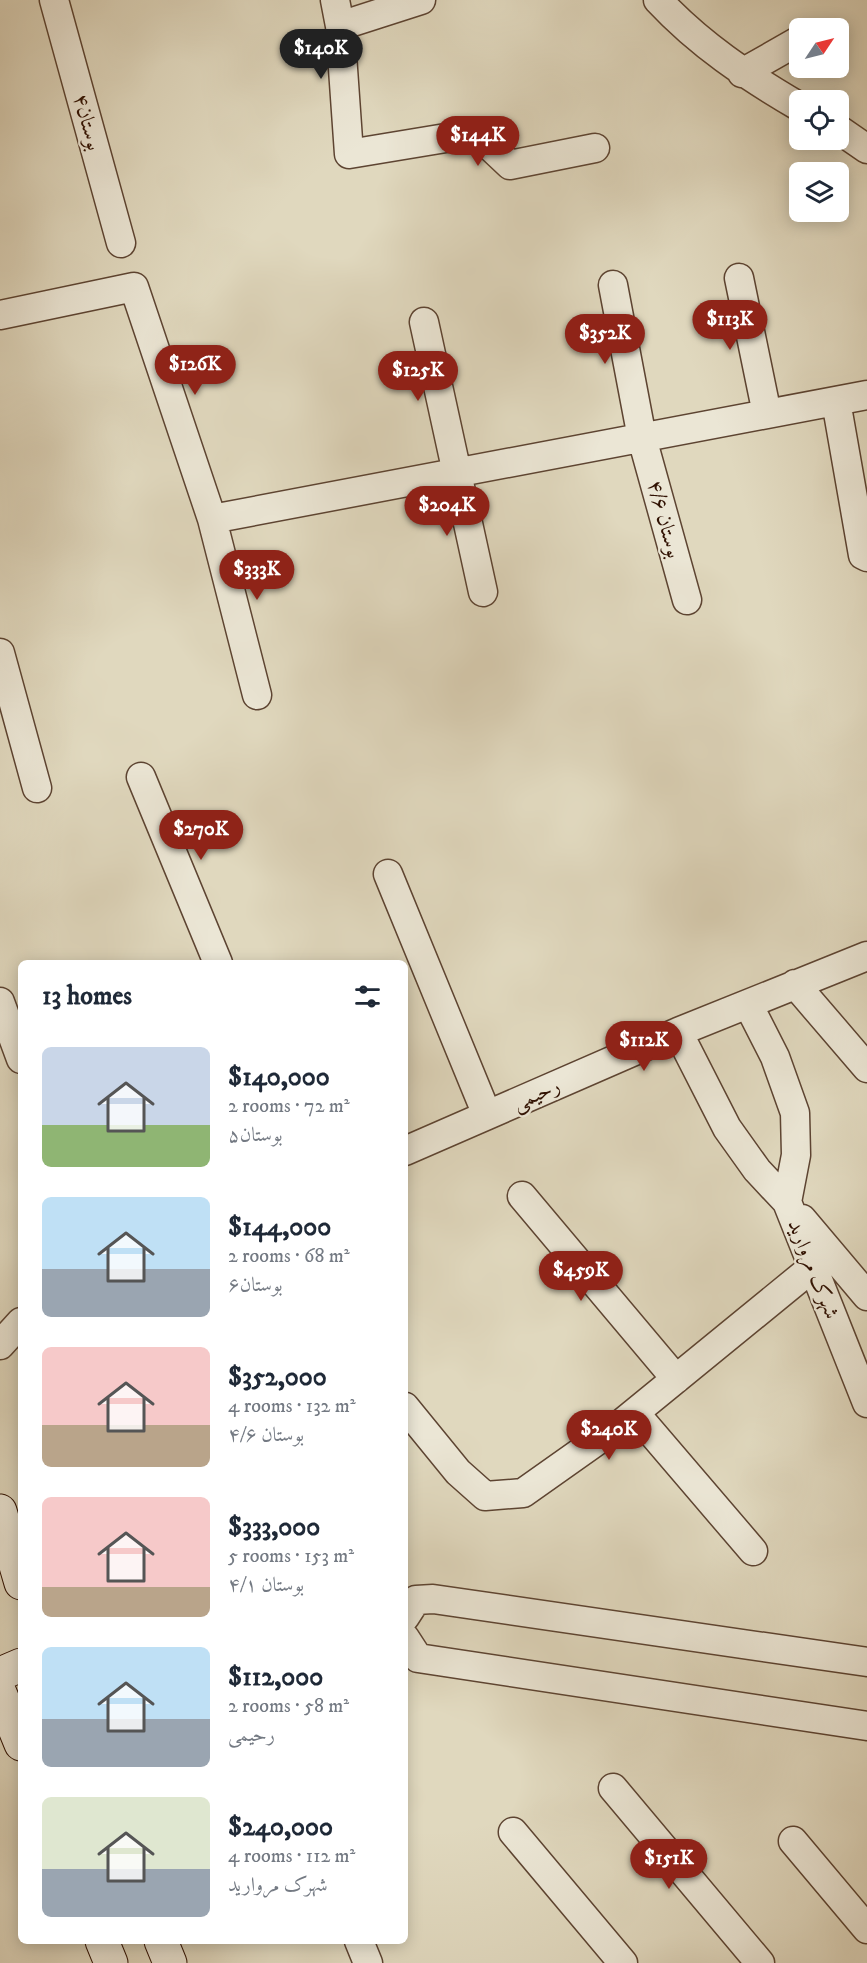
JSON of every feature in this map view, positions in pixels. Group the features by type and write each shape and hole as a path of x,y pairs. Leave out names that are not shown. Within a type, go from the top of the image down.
{"main road":[{"path":"0,1512 18,1573"},
{"path":"0,1674 18,1666"},
{"path":"0,1693 18,1737"},
{"path":"103,1944 111,1963"}],"street":[{"name":"بوستان۴","path":"54,0 121,243"},
{"path":"422,0 338,13 350,154 476,133 510,165 595,148"},
{"path":"658,0 675,19 742,73 789,101"},
{"path":"742,73 789,46"},
{"path":"849,137 867,149"},
{"path":"739,278 767,414"},
{"name":"بوستان ۴/۶","path":"613,285 642,438 687,600"},
{"path":"0,315 134,287 212,519 257,695"},
{"path":"424,322 483,592"},
{"path":"212,519 867,395"},
{"path":"836,401 863,555 867,557"},
{"path":"0,653 38,788"},
{"path":"141,777 217,960"},
{"path":"388,874 487,1115"},
{"name":"رحیمی","path":"408,1150 678,1032 867,956"},
{"path":"795,984 867,1068"},
{"path":"0,1002 18,1051"},
{"name":"شهرک مروارید","path":"748,1004 776,1057 795,1113 796,1155 788,1202"},
{"name":"شهرک مروارید","path":"678,1032 727,1128 757,1170 788,1202 867,1403"},
{"path":"522,1196 676,1379"},
{"path":"788,1202 867,1296"},
{"path":"408,1411 458,1472 485,1496 523,1494 635,1413 813,1267"},
{"path":"0,1317 18,1319"},
{"path":"0,1345 18,1323"},
{"path":"635,1413 753,1551"},
{"path":"408,1612 416,1600 433,1599 867,1662"},
{"path":"408,1643 418,1658 867,1726"},
{"path":"613,1788 760,1963"},
{"path":"513,1832 623,1963"},
{"path":"793,1841 867,1929"},
{"path":"360,1944 368,1963"}]}
